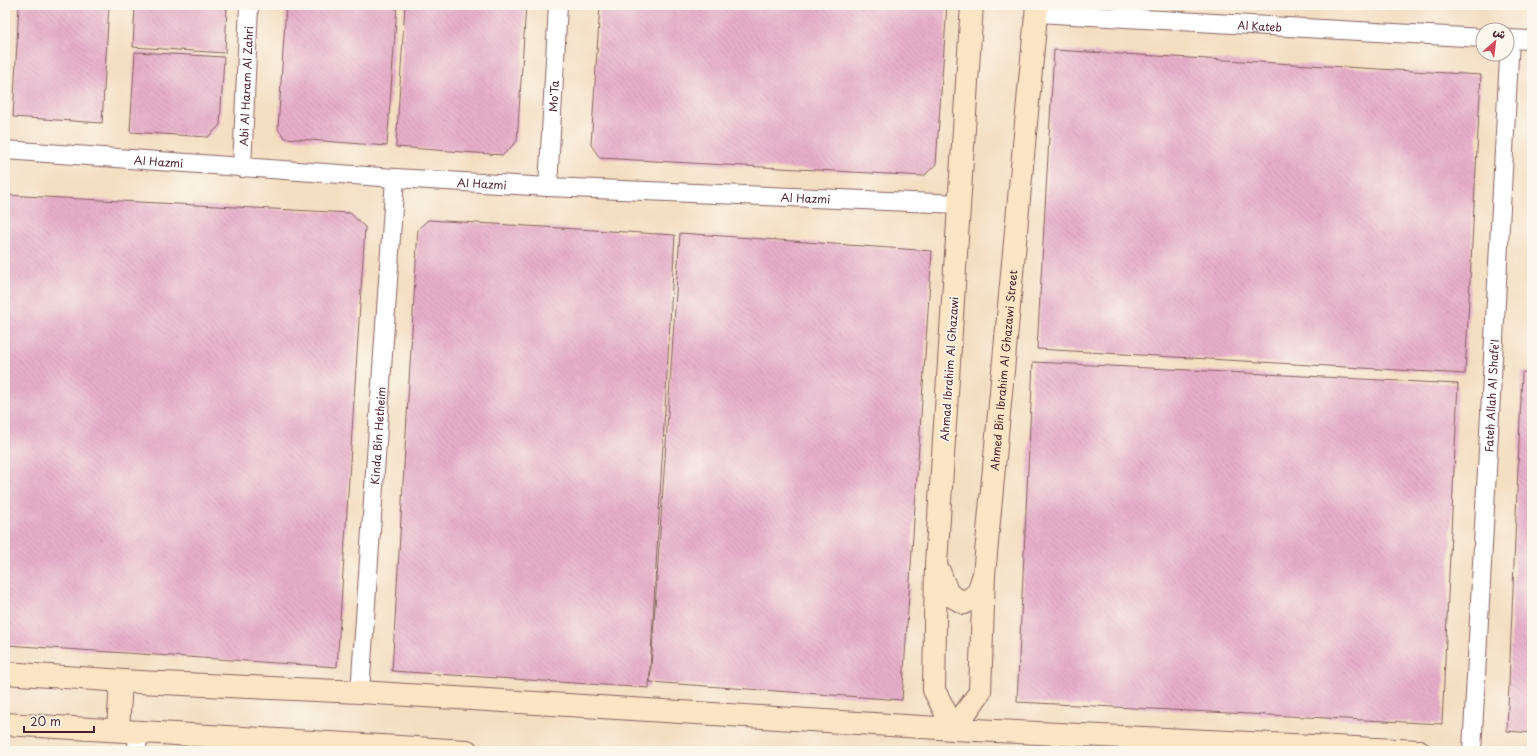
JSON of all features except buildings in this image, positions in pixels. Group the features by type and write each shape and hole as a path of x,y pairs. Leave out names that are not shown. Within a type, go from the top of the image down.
{"street":[{"name":"Abi Al Haram Al Zahri","path":"242,168 249,5"},
{"name":"Mo'Ta","path":"548,187 558,5"},
{"name":"Ahmad Ibrahim Al Ghazawi","path":"954,729 934,690 936,564 972,5"},
{"name":"Al Kateb","path":"1037,9 1475,37"},
{"name":"Ahmed Bin Ibrahim Al Ghazawi Street","path":"954,729 980,692 984,575 1037,9"},
{"path":"1515,39 1532,40"},
{"name":"Fateh Allah Al Shafe'I","path":"1472,751 1508,62"},
{"name":"Al Hazmi","path":"5,150 242,168 548,187 960,204"},
{"name":"Kinda Bin Hetheim","path":"360,692 395,178"},
{"path":"936,564 948,594 964,603 978,593 984,575"},
{"path":"5,673 121,681 360,692 954,729 1419,751"},
{"path":"121,681 131,737"},
{"path":"5,724 131,737 467,751"}]}
